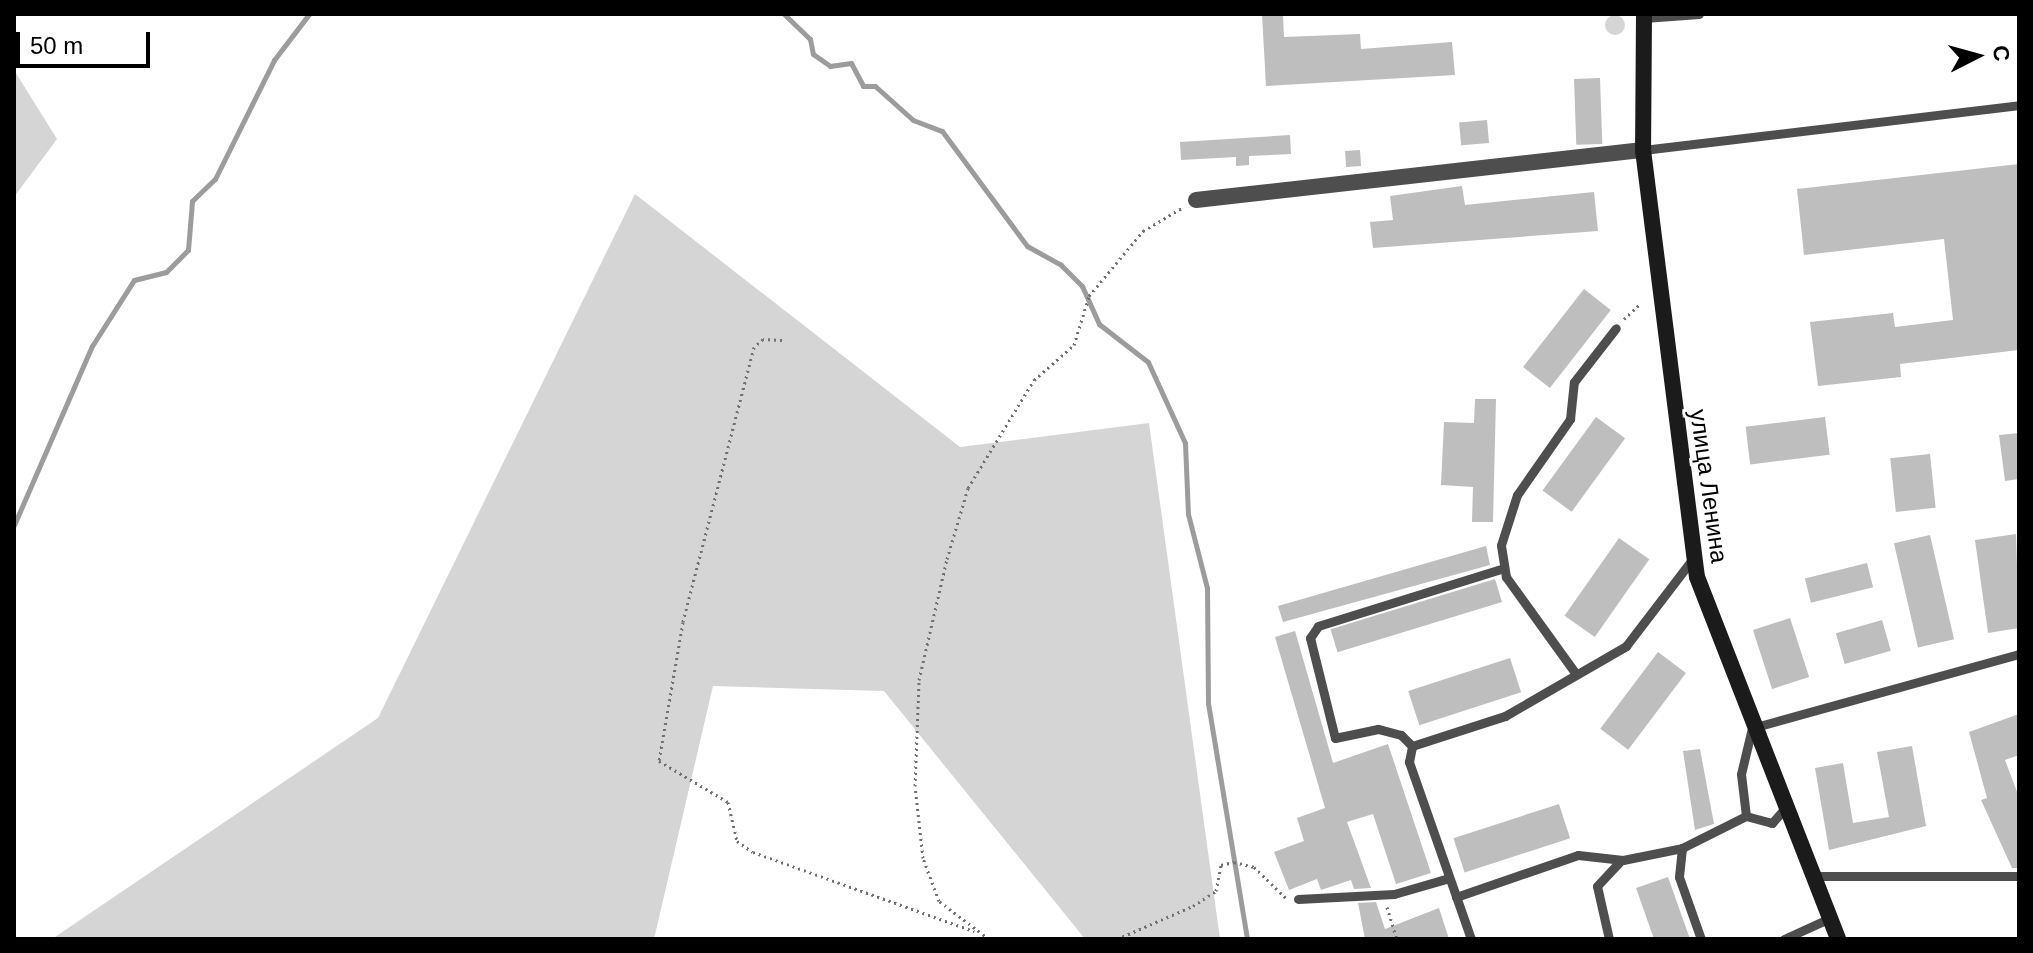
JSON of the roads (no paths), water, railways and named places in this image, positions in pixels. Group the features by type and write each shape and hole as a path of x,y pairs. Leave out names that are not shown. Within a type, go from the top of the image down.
{"street":[{"name":"улица Ленина","path":"1644,16 1643,150 1694,557 1752,728 1838,939"},
{"path":"1196,200 1643,150"}],"lane":[{"path":"1644,16 1699,14"},
{"path":"1643,150 2019,105"},
{"path":"1576,674 1504,568 1501,545 1517,495 1570,419 1574,382 1616,328"},
{"path":"1412,746 1505,716 1626,646 1694,557"},
{"path":"1412,746 1401,735 1378,729 1335,738 1310,638 1318,626 1504,568"},
{"path":"1746,816 1741,774 1752,728 2019,654"},
{"path":"1412,746 1409,762 1471,939"},
{"path":"1609,939 1597,886 1605,870 1623,860 1682,848 1746,816 1772,823 1785,807"},
{"path":"1682,848 1679,877 1701,939"},
{"path":"1456,897 1578,855 1623,860"},
{"path":"1813,876 2019,876"},
{"path":"1298,899 1382,892 1449,878"},
{"path":"1784,939 1830,918"}],"waterway":[{"path":"14,525 92,346 134,280 166,272 188,250 192,201 215,179 274,60 309,14"},
{"path":"784,14 810,39 813,54 830,66 851,63 863,86 875,86 913,120 942,131 1027,246 1061,265 1082,286 1099,324 1148,362 1185,443 1188,514 1207,588 1208,703 1247,939"}]}
